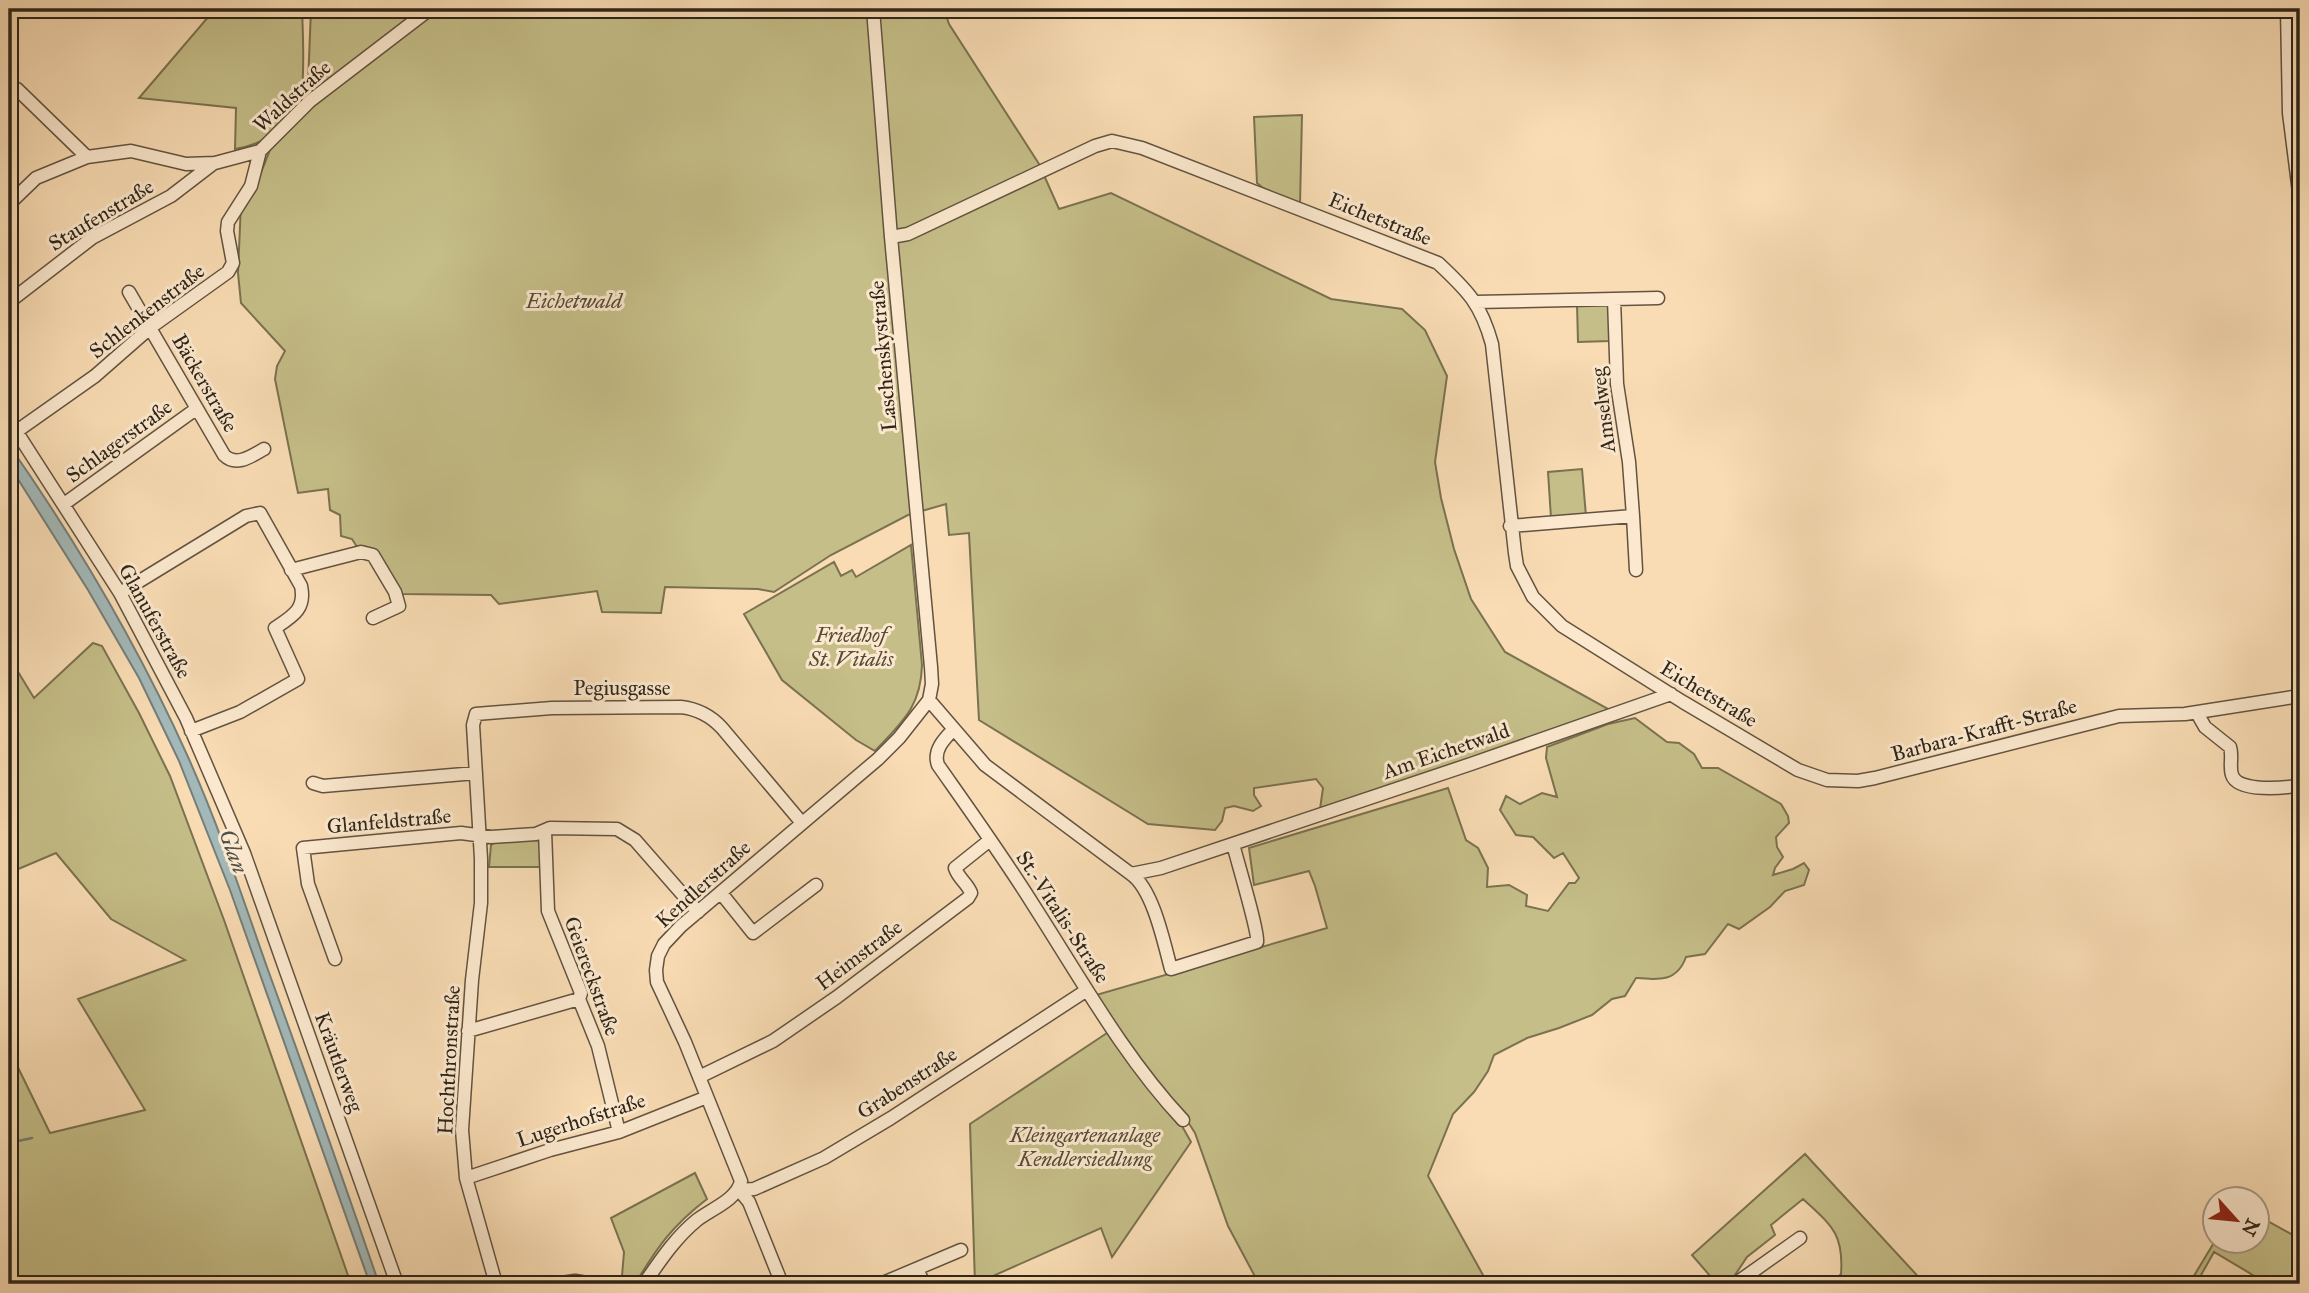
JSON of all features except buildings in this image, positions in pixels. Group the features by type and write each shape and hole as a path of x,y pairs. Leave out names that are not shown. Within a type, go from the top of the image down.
{"street":[{"name":"Waldstraße","path":"9,204 36,178 87,157 131,150 186,164 215,163 260,151 310,101 430,9"},
{"name":"Laschenskystraße","path":"873,9 931,667 929,700"},
{"path":"2292,18 2289,113 2300,200"},
{"path":"9,90 18,89 87,157"},
{"name":"Eichetstraße","path":"891,237 908,234 1095,146 1112,141 1154,152 1438,263 1461,284 1476,302 1485,319 1492,344 1510,526 1517,566 1533,597 1562,626 1784,762"},
{"name":"Schlenkenstraße","path":"17,431 95,376 151,327 228,272 233,263 227,232 228,222 251,186 260,151"},
{"name":"Staufenstraße","path":"9,302 92,238 171,196 215,163"},
{"name":"Bäckerstraße","path":"129,292 228,459 238,462 264,449"},
{"path":"1476,302 1658,298"},
{"name":"Amselweg","path":"1614,299 1617,384 1629,463 1636,570"},
{"name":"Schlagerstraße","path":"64,504 196,409"},
{"name":"Glanuferstraße","path":"9,420 120,593 186,718 244,853"},
{"path":"120,593 246,516 260,513 301,586 301,606 275,628 298,679 240,712 191,731"},
{"path":"1510,526 1633,516"},
{"path":"291,570 361,552 373,555 395,592 399,606 373,618"},
{"name":"Am Eichetwald","path":"1131,874 1161,868 1233,844 1671,694"},
{"name":"Barbara-Krafft-Straße","path":"1784,762 1818,777 1858,780 1958,758 2095,721 2127,715 2197,713 2300,697"},
{"path":"929,700 985,765 1131,874 1143,886 1171,969 1257,942 1259,935 1248,905 1233,844"},
{"name":"Kendlerstraße","path":"782,1284 749,1202 739,1190 740,1177 657,982 658,956 664,944 698,912 887,750 922,712 929,700"},
{"name":"Pegiusgasse","path":"476,713 552,708 681,707 696,710 722,728 802,823"},
{"name":"Glanfeldstraße","path":"476,713 473,725 479,834"},
{"path":"2197,713 2205,727 2230,747 2232,776 2237,781 2260,787 2300,785"},
{"name":"St.-Vitalis-Straße","path":"954,730 938,749 936,762 1154,1089 1183,1120"},
{"name":"Glanfeldstraße","path":"313,783 323,786 476,773"},
{"name":"Glanfeldstraße","path":"335,959 308,884 303,848 461,833 491,837 536,834 550,828 622,830 653,859 698,912"},
{"name":"Geiereckstraße","path":"545,831 548,911 581,993 579,999 598,1046 619,1132"},
{"name":"Hochthronstraße","path":"479,834 481,903 468,1031 462,1130 466,1178 496,1284"},
{"name":"Heimstraße","path":"699,1077 773,1041 837,998 968,898 970,890 955,868 990,840"},
{"name":"Kräutlerweg","path":"244,853 397,1284"},
{"path":"721,893 753,933 816,885"},
{"name":"Grabenstraße","path":"739,1190 754,1189 824,1158 891,1118 1087,990"},
{"path":"468,1031 579,999"},
{"name":"Lugerhofstraße","path":"466,1178 550,1150 619,1132 707,1097"},
{"path":"644,1284 685,1231 739,1190"},
{"path":"1735,1284 1800,1238"},
{"path":"883,1283 961,1250"},
{"path":"917,1269 924,1284"},
{"path":"555,1284 575,1281 593,1284"}],"green space":[{"path":"215,9 302,9 303,77 298,108 285,126 276,133 235,149 236,108 139,98"},
{"name":"Eichetwald","path":"311,9 944,9 949,24 1039,164 1059,209 1111,193 1331,299 1402,309 1425,330 1447,376 1435,462 1454,549 1471,599 1505,652 1610,710 1320,809 1323,788 1316,779 1254,788 1254,795 1261,806 1253,811 1234,806 1225,808 1222,821 1215,830 1148,824 979,720 969,533 949,535 946,504 908,515 831,555 774,592 758,589 665,587 661,613 602,612 597,591 499,604 491,595 401,594 374,550 359,550 352,539 341,536 340,515 330,510 328,489 298,493 275,379 277,366 285,351 241,303 238,273 241,203 260,175 272,145 315,103 308,84"},
{"path":"1302,115 1300,204 1257,183 1254,117"},
{"path":"1577,304 1606,305 1609,308 1610,341 1578,342"},
{"path":"1582,469 1586,516 1551,518 1548,472"},
{"name":"Friedhof St. Vitalis","path":"911,545 922,665 921,680 908,713 875,751 856,740 782,680 744,614 834,562 841,576 852,570 856,577"},
{"path":"93,643 102,646 170,776 224,920 351,1284 9,1284 9,1049 50,1133 145,1110 78,999 185,960 111,919 56,853 9,873 9,657 34,698"},
{"path":"1635,718 1667,742 1679,743 1694,754 1702,768 1718,768 1781,804 1789,823 1776,837 1777,847 1783,857 1773,875 1804,863 1809,870 1804,885 1785,891 1770,907 1739,929 1728,924 1705,954 1686,957 1678,971 1672,975 1660,979 1636,978 1625,996 1612,999 1592,1015 1527,1038 1494,1055 1488,1071 1474,1092 1453,1114 1428,1176 1488,1284 1259,1284 1228,1226 1195,1133 1158,1090 1096,995 1327,928 1309,871 1254,885 1249,848 1448,788 1466,840 1478,848 1488,868 1487,887 1509,885 1527,895 1526,906 1548,911 1569,883 1575,883 1579,878 1563,853 1554,858 1533,837 1516,835 1500,810 1506,796 1520,804 1542,793 1557,797 1546,758 1547,747 1608,724"},
{"path":"541,840 544,867 489,867 491,845 497,841"},
{"name":"Kleingartenanlage Kendlersiedlung","path":"1110,1031 1178,1119 1191,1142 1112,1257 1101,1228 975,1284 970,1124"},
{"path":"1805,1154 1925,1284 1832,1284 1841,1274 1838,1239 1828,1223 1803,1199 1771,1225 1775,1235 1747,1257 1733,1278 1738,1284 1717,1284 1692,1255"},
{"path":"695,1173 707,1199 666,1237 635,1284 627,1284 622,1276 624,1252 611,1218"},
{"path":"2270,1222 2300,1239 2299,1284 2268,1284 2217,1254 2270,1254"},
{"path":"2207,1254 2213,1254 2196,1284 2189,1284"}],"shaded area":[{"path":"9,445 106,597 188,757 230,863 379,1284 370,1284 230,890 179,761 139,678 88,590 9,465"}],"waterway":[{"path":"9,1099 16,1098"},
{"path":"9,1143 32,1138"}],"water label":[{"name":"Glan","path":"234,851"}]}
